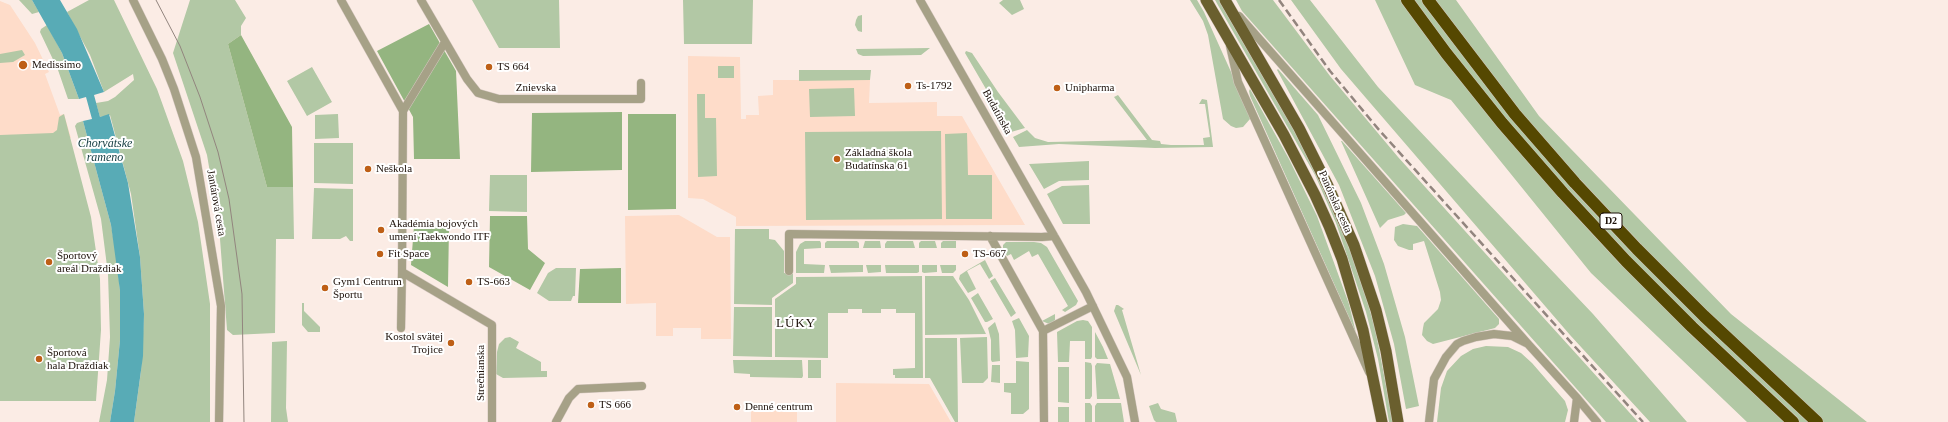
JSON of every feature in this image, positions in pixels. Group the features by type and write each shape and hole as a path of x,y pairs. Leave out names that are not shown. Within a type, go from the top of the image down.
{"highway":[{"name":"D2","path":"1407,0 1446,53 1563,193 1626,261 1793,422"},
{"name":"D2","path":"1428,0 1515,114 1580,188 1637,249 1704,316 1817,422"}],"main road":[{"name":"Panónska cesta","path":"1206,0 1284,135 1329,226 1352,289 1375,383 1382,422"},
{"name":"Panónska cesta","path":"1226,1 1299,128 1328,186 1354,246 1376,310 1387,358 1398,422"}],"street":[{"name":"Jantárová cesta","path":"133,0 171,81 196,157 214,254 221,306 219,422"},
{"path":"340,0 403,111 401,328"},
{"name":"Znievska","path":"421,0 467,79 478,93 499,98 641,99 641,84"},
{"name":"Budatínska","path":"920,0 1093,306 1128,377 1136,422"},
{"path":"1226,1 1597,422"},
{"name":"Panónska cesta","path":"1227,36 1238,82 1362,358 1375,383"},
{"path":"403,111 445,42"},
{"path":"789,271 789,234 1054,236"},
{"path":"990,236 1043,331 1044,422"},
{"name":"Strečnianska","path":"402,272 492,325 492,422"},
{"path":"1043,331 1093,306"},
{"path":"1429,422 1434,379 1446,357 1457,344 1476,337 1494,334 1512,336 1528,344"},
{"path":"556,422 569,398 578,389 642,386"},
{"path":"1574,422 1577,398"}],"shaded area":[{"name":"Medissimo","path":"0,1 10,5 35,43 49,72 45,74 60,115 64,114 71,138 0,139"},
{"name":"Základná škola Budatínska 61","path":"688,56 740,57 741,119 746,119 746,115 759,115 758,96 773,95 773,80 870,80 869,103 937,102 937,116 962,116 1025,225 736,226 736,217 703,199 688,198"},
{"path":"679,215 717,237 730,237 731,339 701,339 701,328 673,328 673,336 656,336 656,303 626,304 625,216"},
{"path":"836,383 929,384 951,422 836,422"},
{"path":"751,406 797,406 797,422 751,422"}],"green space":[{"path":"19,0 32,0 39,12 32,14"},
{"path":"89,0 114,0 157,89 183,161 198,222 210,304 210,422 134,422 141,371 144,314 140,257 131,194 110,115 100,117 96,103 108,101 115,97 134,80 133,74 104,92 90,55 67,12"},
{"path":"190,0 235,0 246,18 241,26 241,35 228,44 267,187 293,187 294,239 276,239 275,333 233,335 227,330 219,226 207,155 173,53"},
{"path":"472,0 559,0 560,48 499,48"},
{"path":"683,0 753,0 752,44 684,44"},
{"path":"1003,0 1020,0 1024,9 1012,15 999,3"},
{"path":"1190,0 1197,0 1204,12 1250,114 1250,119 1243,127 1236,128 1231,126 1223,119 1208,35 1203,21"},
{"path":"1215,0 1220,0 1300,140 1344,231 1363,286 1375,328 1393,422 1389,422 1378,359 1366,312 1336,223 1315,175"},
{"path":"1236,0 1273,0 1330,76 1398,157 1638,422 1606,422 1242,11"},
{"path":"1291,0 1310,0 1378,87 1593,314 1687,422 1650,422 1570,335 1341,69"},
{"path":"1375,0 1456,0 1539,116 1731,314 1867,422 1747,422 1591,273 1451,100 1415,85"},
{"path":"862,15 862,32 858,31 855,25 858,16"},
{"path":"429,24 456,71 460,159 414,159 413,117 377,51"},
{"path":"47,25 62,53 79,99 68,99 58,70 40,32 41,29"},
{"path":"241,35 292,127 293,187 267,187 228,44"},
{"path":"930,48 921,55 863,56 858,54 856,49"},
{"path":"22,50 25,55 13,62 0,63 0,54"},
{"path":"966,51 972,53 998,92 1025,128 1011,132 965,53"},
{"path":"718,66 734,66 734,78 718,78"},
{"path":"312,67 332,102 307,116 287,81"},
{"path":"1278,69 1318,115 1361,203 1384,264 1405,337 1419,406 1406,409 1394,344 1375,276 1339,185 1277,70"},
{"path":"799,70 871,70 870,80 799,81"},
{"path":"854,88 855,116 810,117 809,89"},
{"path":"1250,89 1289,159 1317,216 1349,304 1356,333 1250,96"},
{"path":"697,94 705,94 705,118 716,118 717,176 698,177"},
{"path":"1118,95 1152,140 1160,141 1161,144 1171,145 1204,145 1203,138 1210,137 1205,104 1199,104 1202,99 1207,100 1213,147 1155,148 1059,144 1019,147 1013,137 1027,130 1035,138 1048,142 1147,140 1114,97"},
{"path":"622,112 622,170 531,172 532,113"},
{"name":"Športový areál Draždiak","path":"64,114 91,217 100,279 101,330 96,401 0,401 0,135 53,133 57,130 59,117"},
{"path":"338,114 339,138 315,139 315,115"},
{"path":"628,114 676,114 676,209 628,210"},
{"path":"83,121 111,225 117,260 120,291 120,340 115,391 110,422 99,422 107,380 110,337 108,274 101,219 75,126 77,123"},
{"path":"941,131 942,219 806,220 805,132"},
{"path":"967,133 968,175 992,175 992,219 946,219 945,134"},
{"path":"1341,141 1406,213 1404,215 1388,220 1380,228"},
{"path":"314,143 353,143 353,184 314,183"},
{"path":"1089,161 1089,180 1059,181 1044,189 1029,164"},
{"path":"490,175 527,175 527,212 489,211"},
{"path":"1089,185 1090,224 1063,224 1047,194 1062,186"},
{"path":"314,188 353,189 353,241 350,241 346,236 340,239 312,239"},
{"path":"490,216 527,216 528,249 545,263 530,290 489,267"},
{"path":"1403,224 1417,226 1499,319 1499,324 1495,328 1433,344 1427,341 1422,335 1424,323 1438,309 1441,300 1440,292 1424,241 1413,244 1413,250 1409,250 1398,246 1394,240 1395,227"},
{"path":"414,226 449,226 448,287 411,265"},
{"path":"735,229 769,229 769,239 775,240 784,251 784,273 793,274 793,283 772,298 772,305 734,304"},
{"path":"805,241 820,241 821,248 804,249 804,264 825,265 824,273 796,273 796,252 800,244"},
{"path":"827,241 857,241 859,243 859,248 825,248 825,243"},
{"path":"865,241 880,241 881,248 863,248"},
{"path":"887,241 913,241 915,248 885,248"},
{"path":"921,241 935,241 937,248 919,248 919,243"},
{"path":"943,241 956,241 956,248 941,248 941,243"},
{"path":"1006,242 1034,242 1041,243 1047,247 1078,301 1076,305 1065,312 1062,310 1068,306 1038,254 1032,257 1029,251 1014,260 1011,254 1007,256 1003,249 1003,245"},
{"path":"985,260 993,276 989,279 980,264 967,271 976,289 968,293 959,279 960,275"},
{"path":"829,265 863,265 863,272 831,273"},
{"path":"866,265 881,265 881,272 868,273"},
{"path":"885,265 919,265 919,272 886,273"},
{"path":"922,265 937,265 937,272 924,273 922,272"},
{"path":"940,265 956,265 956,270 953,273 942,273"},
{"path":"556,268 576,268 575,296 573,296 571,301 549,301 537,293 548,273"},
{"path":"621,268 621,303 578,303 580,269"},
{"path":"922,276 923,378 895,378 895,375 893,375 893,369 915,368 915,313 896,313 896,309 881,309 881,313 862,313 862,309 848,309 848,313 828,313 828,358 775,357 775,299 796,284 796,277"},
{"path":"925,276 953,276 969,300 986,334 925,335"},
{"path":"995,278 1016,313 1011,317 990,281"},
{"path":"978,293 993,319 987,322 985,322 971,298"},
{"path":"302,303 304,303 304,311 320,327 320,332 308,332 302,325"},
{"path":"1116,305 1124,309 1122,310 1141,375 1114,311"},
{"path":"734,307 772,307 772,357 733,356"},
{"path":"1055,314 1055,320 1052,323 1049,324 1042,321"},
{"path":"1019,318 1029,336 1028,357 1016,358 1015,330 1012,321"},
{"path":"1077,321 1088,321 1092,327 1091,359 1085,359 1085,341 1070,341 1069,362 1058,362 1057,332"},
{"path":"995,322 999,334 1000,361 992,362 991,340 988,328"},
{"path":"1095,332 1108,359 1097,359 1095,357"},
{"path":"510,337 519,342 516,348 541,362 541,371 547,371 547,377 503,378 496,374 499,344 505,338"},
{"path":"987,337 988,378 983,383 962,383 960,338"},
{"path":"925,338 957,338 958,422 955,422 930,378 925,378"},
{"path":"287,341 286,408 288,422 271,422 272,342"},
{"path":"1486,346 1508,347 1521,353 1532,363 1565,401 1568,410 1565,422 1437,422 1441,388 1447,371 1461,356 1473,349"},
{"path":"733,360 802,360 803,376 802,378 750,377 750,374 734,373"},
{"path":"808,360 821,360 821,378 808,378"},
{"path":"1016,361 1029,362 1029,409 1023,414 1011,414 1011,393 1004,392 1004,383 1016,383"},
{"path":"1085,362 1091,363 1092,366 1092,396 1090,399 1085,399"},
{"path":"1097,363 1110,364 1120,399 1097,399 1095,366"},
{"path":"992,365 1000,365 1000,383 991,382"},
{"path":"1058,367 1069,367 1069,403 1058,402"},
{"path":"1085,403 1090,403 1092,406 1092,422 1085,422"},
{"path":"1097,403 1121,403 1124,422 1095,422 1095,406"},
{"path":"1158,403 1161,409 1175,413 1177,422 1156,422 1154,420 1149,406"},
{"path":"1058,407 1069,407 1069,422 1058,422"}],"water":[{"name":"Chorvátske rameno","path":"32,0 60,0 77,29 104,92 94,95 100,117 109,114 128,183 140,257 144,314 143,356 134,422 110,422 115,391 120,340 120,291 111,225 83,121 92,119 86,97 79,99 62,53"}],"tram line":[{"path":"156,0 180,46 200,97 218,152 229,199 242,294 244,422"}],"railway":[{"path":"1279,0 1330,71 1380,131 1643,422"}],"place":[{"name":"Medissimo","path":"23,65"},
{"name":"TS 664","path":"489,67"},
{"name":"Ts-1792","path":"908,86"},
{"name":"Unipharma","path":"1057,88"},
{"name":"Základná škola Budatínska 61","path":"837,159"},
{"name":"Neškola","path":"368,169"},
{"name":"Akadémia bojových umení Taekwondo ITF","path":"381,230"},
{"name":"Fit Space","path":"380,254"},
{"name":"TS-667","path":"965,254"},
{"name":"Športový areál Draždiak","path":"49,262"},
{"name":"TS-663","path":"469,282"},
{"name":"Gym1 Centrum Športu","path":"325,288"},
{"name":"Kostol svätej Trojice","path":"451,343"},
{"name":"Športová hala Draždiak","path":"39,359"},
{"name":"TS 666","path":"591,405"},
{"name":"Denné centrum","path":"737,407"}],"district":[{"name":"LÚKY","path":"796,324"}]}
